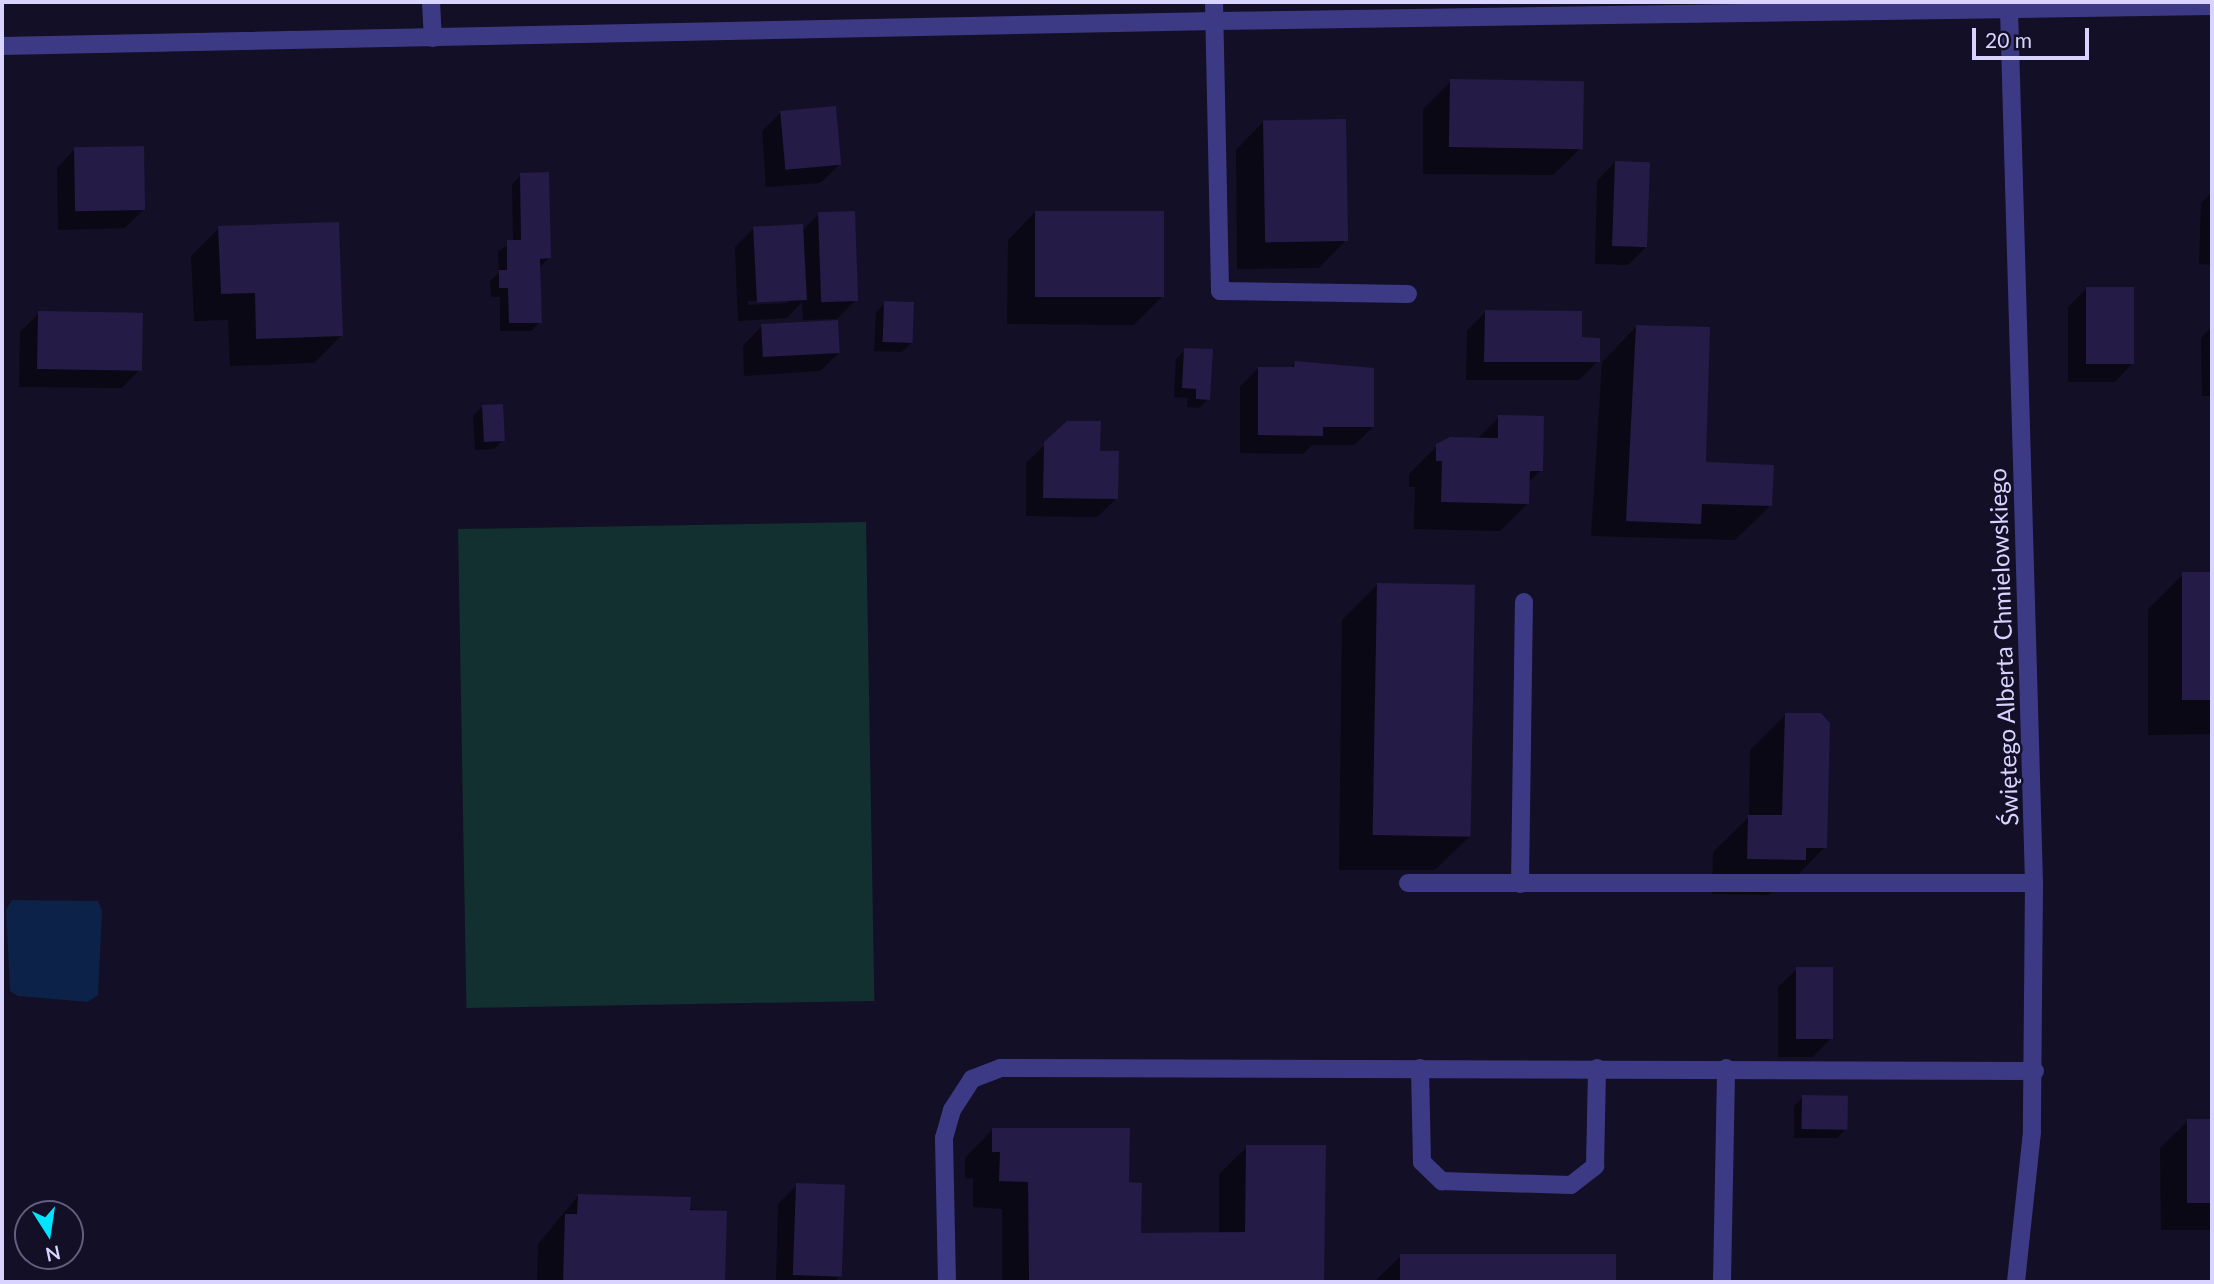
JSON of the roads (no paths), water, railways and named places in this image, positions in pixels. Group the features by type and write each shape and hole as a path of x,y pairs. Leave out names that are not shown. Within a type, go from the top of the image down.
{"street":[{"path":"431,2 433,38"},
{"path":"1214,2 1220,291 1408,294"},
{"path":"2,46 1215,20 1595,8 2212,6"},
{"name":"Świętego Alberta Chmielowskiego","path":"2016,1282 2035,1071 2019,7"},
{"path":"1520,884 1524,602"},
{"path":"1408,884 2034,883"},
{"path":"947,1282 944,1138 952,1110 972,1079 1000,1068 1726,1068 2035,1071"},
{"path":"1420,1068 1422,1162 1442,1181 1571,1185 1595,1166 1597,1068"},
{"path":"1722,1282 1726,1068"}],"water":[{"path":"12,900 98,901 102,911 98,995 88,1002 18,996 10,991 6,910"}]}
